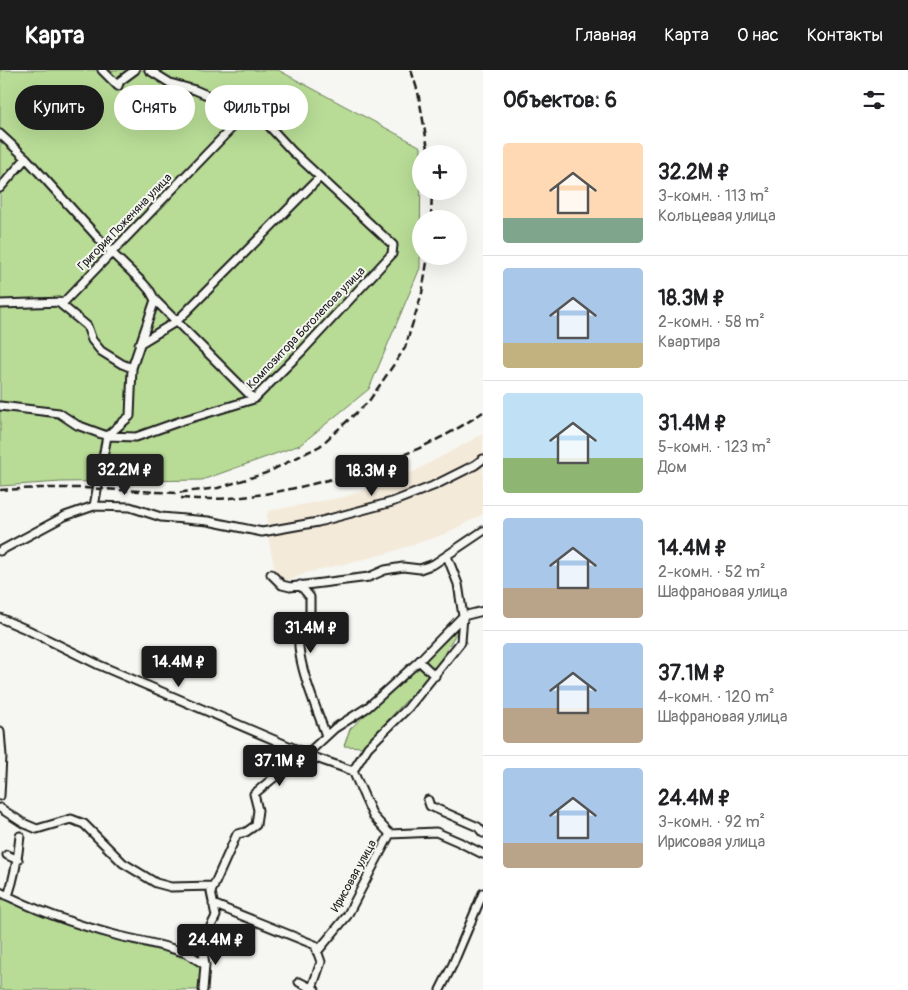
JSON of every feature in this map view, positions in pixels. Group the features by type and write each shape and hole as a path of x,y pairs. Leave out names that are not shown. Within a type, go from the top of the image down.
{"street":[{"path":"102,70 118,86 120,81 135,70"},
{"path":"149,70 170,83 205,94"},
{"name":"Григория Поженяна улица","path":"58,302 64,302 230,130"},
{"path":"139,344 177,321 320,177 273,130"},
{"path":"0,134 26,158 111,252 150,291 155,300 254,399"},
{"path":"0,188 26,158"},
{"name":"Композитора Боголепова улица","path":"0,406 59,413 77,424 106,436 136,437 254,399 302,351 392,254 393,245 320,177"},
{"path":"94,506 106,436 130,416 132,368 155,300"},
{"path":"0,304 58,302 87,326 92,340 100,351 132,368"},
{"path":"0,551 66,516 94,506 130,507 161,517 208,522 262,532 318,522 392,502 433,486 483,459"},
{"path":"271,574 282,585 290,587 369,577 385,570 403,567 420,569 434,564 483,531"},
{"path":"353,771 368,747 408,708 461,642 463,616 458,584 447,556"},
{"path":"300,585 310,597 310,618 300,628 301,664 326,736"},
{"path":"203,990 206,965 202,944 216,916 211,892 237,834 246,832 256,825 258,810 254,794 307,754 326,736 368,707 419,661 463,616 483,610"},
{"path":"0,618 99,665 307,754 353,771 373,816 390,834 436,832 483,854"},
{"path":"419,661 435,676"},
{"path":"0,731 2,756 0,796"},
{"path":"428,800 430,806 478,827 483,833"},
{"path":"0,808 23,823 37,829 71,819 84,824 122,863 156,883 171,886 214,886"},
{"name":"Ирисовая улица","path":"317,952 347,916 390,834"},
{"path":"8,896 18,860 20,836"},
{"path":"6,855 18,860"},
{"path":"0,892 74,922 117,935 165,946 186,954 206,965"},
{"path":"440,990 482,895"},
{"path":"213,904 315,945 321,962 314,989 299,982"}],"shaded area":[{"path":"483,434 483,514 445,534 385,554 306,573 284,583 276,575 268,537 268,511 344,497 413,472"}],"green space":[{"path":"0,70 278,70 306,85 205,85 205,130 308,130 308,86 417,145 412,145 412,200 421,200 420,210 412,210 412,265 420,265 420,268 369,389 300,445 202,480 61,482 0,486"},
{"path":"459,628 435,670 425,661"},
{"path":"417,667 429,676 363,747 344,746 350,729"},
{"path":"0,899 203,963 198,990 0,990"}],"railway":[{"path":"411,70 418,92 427,145"},
{"path":"431,210 432,200"},
{"path":"0,490 84,488 176,493 218,488 266,473 320,446 369,401 405,348 422,293 427,265"},
{"path":"181,498 219,499 255,495 328,480 369,468 408,453 447,434 483,412"}]}
